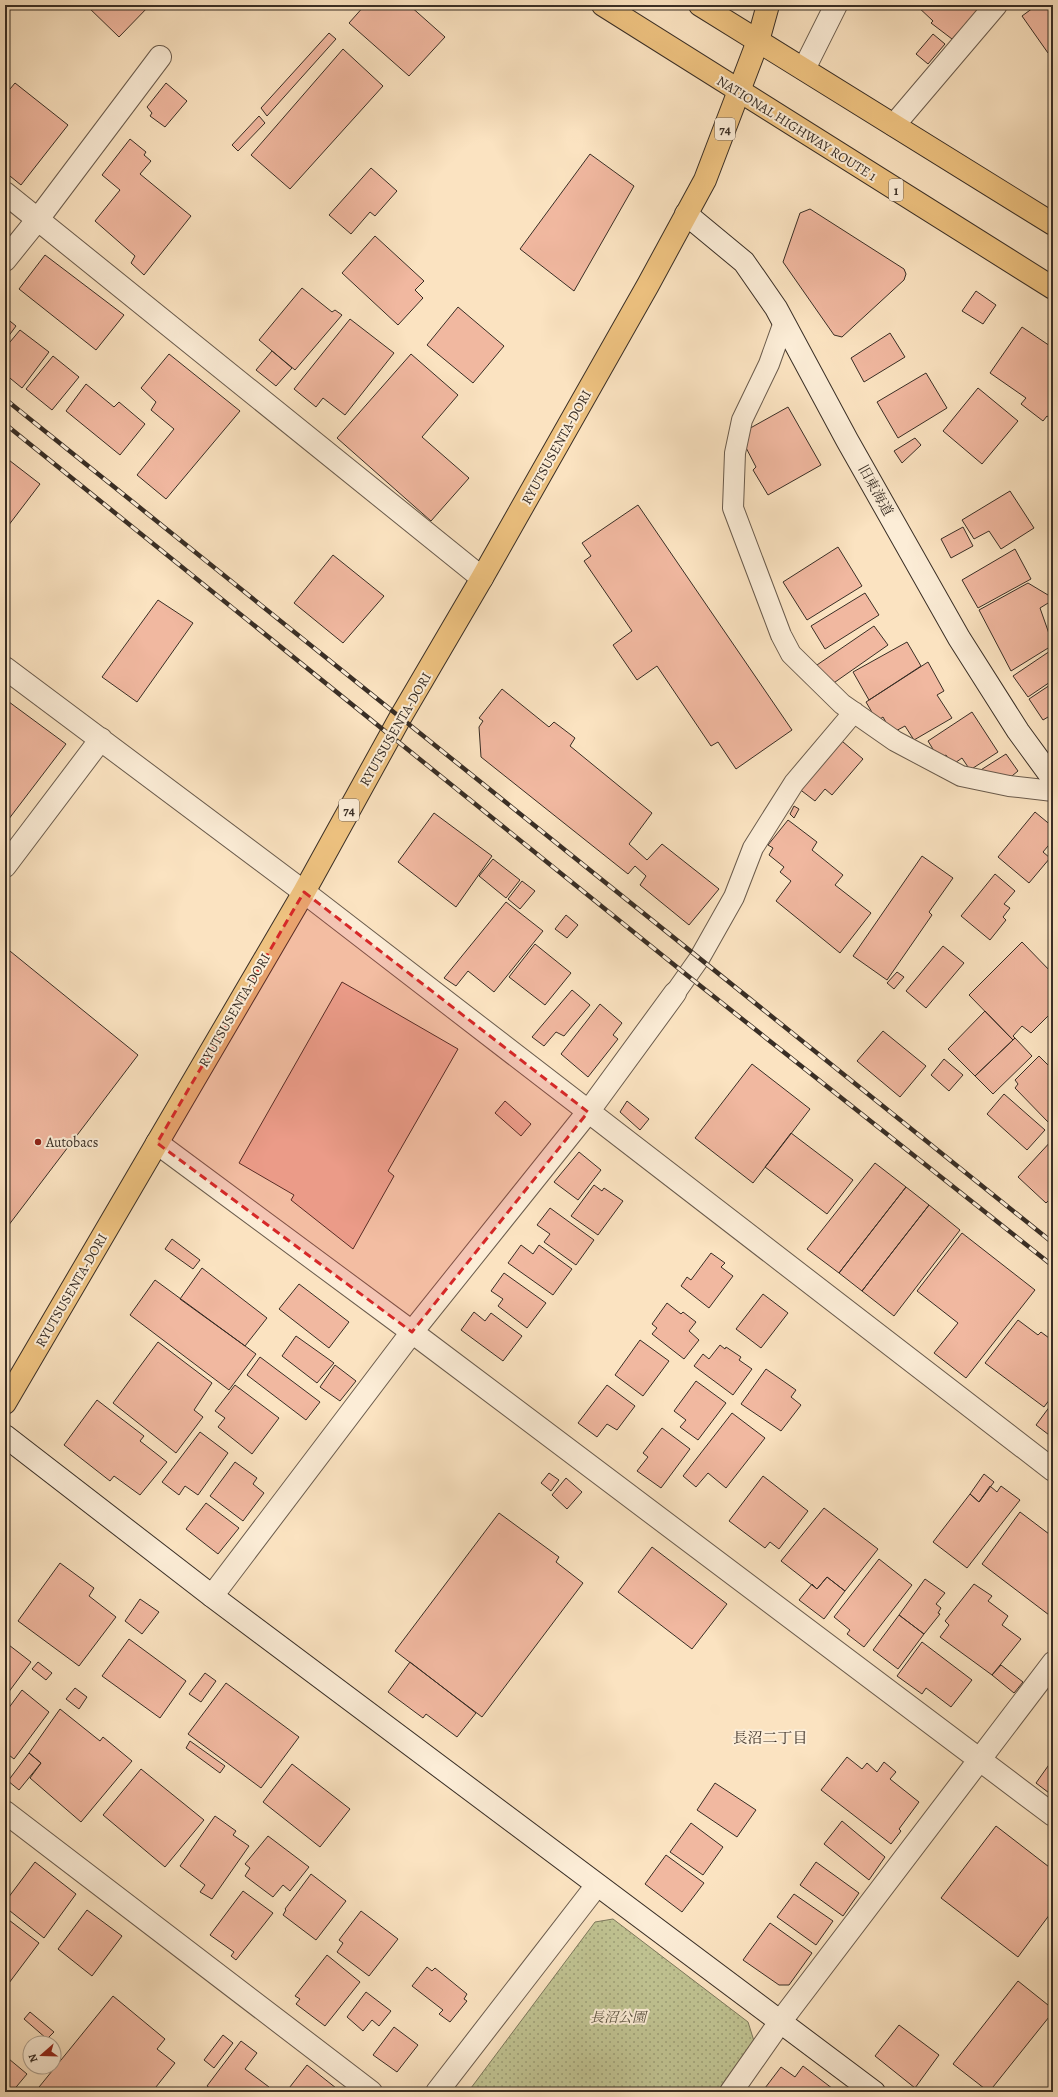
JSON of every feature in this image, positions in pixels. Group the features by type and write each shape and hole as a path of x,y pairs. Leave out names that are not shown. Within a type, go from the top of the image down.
{"main road":[{"name":"NATIONAL HIGHWAY ROUTE 1","path":"603,5 1053,288"},
{"path":"700,5 1053,224"},
{"name":"74","path":"758,41 768,5"},
{"name":"RYUTSUSENTA-DORI","path":"5,1403 304,892 397,724 482,578 686,214 704,180 740,92 758,41"}],"street":[{"path":"756,5 758,41"},
{"path":"804,69 836,5"},
{"path":"894,125 996,5"},
{"path":"5,260 38,220 160,57"},
{"path":"5,193 482,578"},
{"name":"旧東海道","path":"686,214 744,262 784,322 847,440 959,638 1018,731 1053,779"},
{"path":"5,668 304,892 1053,1470"},
{"path":"5,866 101,740"},
{"path":"212,1596 412,1332 588,1112 675,992"},
{"path":"157,1143 412,1332 1053,1815"},
{"path":"5,1436 212,1596 874,2092"},
{"path":"731,2092 780,2022 1053,1663"},
{"path":"5,1812 371,2092"},
{"path":"438,2092 597,1885"}],"lane":[{"path":"784,322 769,364 742,420 735,453 733,508 781,635 791,654 842,704 895,741 961,776 1009,786 1053,791"},
{"path":"675,992 699,959 734,896 757,842 794,783 854,712"}],"highlighted area":[{"path":"304,892 588,1112 412,1332 157,1143"}],"green space":[{"name":"長沼公園","path":"613,1919 748,2022 754,2041 717,2092 468,2092 595,1922"}],"building":[{"path":"86,5 150,5 119,37"},
{"path":"365,5 409,5 445,37 409,76 349,23"},
{"path":"916,5 983,5 952,39 931,23 933,21"},
{"path":"1037,5 1053,5 1053,49 1048,53 1022,16"},
{"path":"329,33 336,39 267,116 261,108"},
{"path":"933,34 945,44 928,64 916,54"},
{"path":"343,49 383,86 290,189 251,155"},
{"path":"15,83 68,125 21,185 5,172 5,95"},
{"path":"166,83 187,101 165,127 150,116 152,113 147,107"},
{"path":"259,116 265,123 238,151 232,145"},
{"path":"130,139 146,152 144,155 151,161 140,174 191,216 144,275 131,263 135,256 95,221 120,190 102,175"},
{"path":"590,154 634,186 574,291 520,249"},
{"path":"371,168 397,191 375,216 370,212 351,234 329,215"},
{"path":"810,209 904,269 906,274 904,280 842,337 834,335 783,262 800,213"},
{"path":"375,236 424,281 415,290 423,298 398,325 342,273"},
{"path":"45,255 124,315 96,350 19,289"},
{"path":"302,288 332,312 335,310 342,315 295,370 259,340"},
{"path":"976,291 996,305 983,324 962,311"},
{"path":"458,307 504,346 473,383 427,345"},
{"path":"5,317 16,326 5,341"},
{"path":"350,319 394,353 345,415 323,398 316,407 294,389"},
{"path":"1022,327 1053,348 1053,420 1047,416 1043,421 1021,404 1026,398 990,373"},
{"path":"20,330 49,352 22,388 5,374 5,348"},
{"path":"890,333 905,357 864,382 851,358"},
{"path":"272,351 292,368 276,386 256,370"},
{"path":"169,354 240,411 166,499 137,475 174,429 151,410 156,402 141,388"},
{"path":"411,354 458,395 422,437 469,478 431,521 337,438"},
{"path":"53,356 79,377 52,410 26,389"},
{"path":"926,373 947,408 898,438 877,402"},
{"path":"86,384 114,407 119,402 145,424 120,455 66,411"},
{"path":"978,388 1018,421 982,464 943,431"},
{"path":"788,407 821,465 768,495 753,470 756,467 742,440 745,431"},
{"path":"915,438 921,445 902,463 894,451"},
{"path":"5,457 40,484 5,530"},
{"path":"1010,491 1034,528 1001,549 989,531 974,539 962,520"},
{"path":"638,505 792,730 736,769 718,742 711,746 657,666 637,680 613,645 632,631 584,561 591,556 582,543"},
{"path":"963,527 973,546 951,558 941,539"},
{"path":"838,547 862,586 807,620 783,582"},
{"path":"1015,549 1031,579 978,608 962,580"},
{"path":"333,555 384,596 343,643 294,603"},
{"path":"1028,583 1053,598 1053,600 1040,608 1053,645 1011,671 979,610"},
{"path":"865,593 879,615 825,649 811,626"},
{"path":"158,600 193,623 137,702 102,677"},
{"path":"874,626 888,645 828,687 814,667"},
{"path":"907,642 921,666 869,700 853,672"},
{"path":"1053,649 1053,680 1028,697 1013,676"},
{"path":"928,662 944,691 937,695 952,718 914,740 905,726 892,733 883,717 877,721 866,702"},
{"path":"1053,683 1053,714 1043,720 1029,699"},
{"path":"502,689 549,727 554,722 575,738 570,746 652,813 629,844 647,860 662,844 719,889 689,925 640,885 646,876 635,866 628,874 481,757 479,727 483,721 479,718"},
{"path":"5,699 66,744 5,824"},
{"path":"972,712 998,752 970,770 962,758 952,765 946,755 939,759 928,741"},
{"path":"836,736 863,759 832,795 825,789 815,801 794,785"},
{"path":"1006,754 1018,771 1007,780 976,773"},
{"path":"794,806 799,809 794,818 790,814"},
{"path":"1035,812 1053,827 1053,840 1043,852 1050,858 1029,883 998,857"},
{"path":"434,813 492,856 456,907 398,862"},
{"path":"788,820 817,842 812,850 843,875 835,885 871,913 840,953 776,901 791,881 780,872 784,867 769,855 773,848 768,845"},
{"path":"922,856 953,878 929,912 932,915 887,980 853,956"},
{"path":"493,859 520,880 506,898 479,876"},
{"path":"995,874 1015,891 1004,904 1010,908 1003,917 1006,920 990,940 961,916"},
{"path":"522,881 535,891 520,909 508,899"},
{"path":"506,902 543,931 494,992 468,971 456,986 444,978"},
{"path":"566,915 578,925 567,938 555,929"},
{"path":"1022,942 1053,974 1053,1011 1031,1033 1022,1026 1013,1036 1015,1038 1013,1040 969,995"},
{"path":"535,944 571,973 545,1005 509,977"},
{"path":"943,946 964,963 926,1008 906,991"},
{"name":"Autobacs","path":"5,947 138,1055 5,1230"},
{"path":"897,972 904,977 894,989 887,983"},
{"path":"342,982 458,1049 388,1171 394,1176 353,1249 291,1200 294,1195 239,1163"},
{"path":"572,990 590,1005 564,1036 556,1032 544,1046 532,1037"},
{"path":"600,1004 622,1023 613,1035 618,1039 588,1077 561,1054"},
{"path":"985,1011 1013,1040 975,1076 948,1049"},
{"path":"883,1031 926,1066 900,1097 857,1061"},
{"path":"1015,1038 1032,1056 993,1094 975,1076"},
{"path":"1039,1056 1053,1070 1053,1117 1048,1122 1015,1088 1018,1084 1015,1080"},
{"path":"944,1059 963,1075 949,1091 931,1075"},
{"path":"752,1064 810,1109 753,1183 695,1138"},
{"path":"1004,1094 1045,1130 1027,1150 987,1114"},
{"path":"505,1101 531,1124 521,1136 495,1113"},
{"path":"627,1101 649,1119 640,1130 620,1112"},
{"path":"791,1133 853,1180 827,1214 765,1167"},
{"path":"1053,1139 1053,1196 1046,1203 1018,1177"},
{"path":"579,1152 601,1170 578,1200 554,1182"},
{"path":"875,1163 906,1187 839,1273 807,1249"},
{"path":"594,1185 602,1191 604,1188 623,1201 598,1235 571,1216"},
{"path":"906,1187 929,1205 862,1291 839,1273"},
{"path":"929,1205 960,1230 894,1316 862,1291"},
{"path":"550,1208 594,1240 576,1265 544,1242 550,1234 537,1225"},
{"path":"962,1233 1035,1290 966,1378 934,1353 958,1323 917,1291"},
{"path":"172,1239 200,1260 193,1269 165,1249"},
{"path":"521,1245 533,1254 539,1245 572,1269 553,1295 508,1263"},
{"path":"711,1253 725,1263 721,1267 733,1276 709,1308 681,1286 687,1277 691,1280"},
{"path":"202,1268 267,1318 245,1346 180,1299"},
{"path":"504,1273 546,1303 527,1328 498,1306 503,1299 491,1291"},
{"path":"155,1280 256,1354 229,1390 130,1315"},
{"path":"299,1284 349,1322 329,1348 279,1309"},
{"path":"763,1294 788,1313 761,1348 736,1329"},
{"path":"667,1303 681,1314 683,1312 696,1322 689,1331 699,1340 684,1359 652,1334 657,1328 652,1324"},
{"path":"474,1312 485,1321 491,1313 522,1336 503,1361 461,1330"},
{"path":"1018,1320 1038,1335 1041,1332 1053,1341 1053,1395 1044,1407 985,1363"},
{"path":"296,1336 334,1363 317,1383 282,1356"},
{"path":"640,1340 669,1361 643,1396 615,1375"},
{"path":"158,1342 212,1383 194,1410 203,1417 176,1453 113,1403"},
{"path":"720,1345 725,1349 726,1347 741,1357 739,1360 752,1369 733,1395 694,1366 703,1354 709,1359"},
{"path":"260,1357 320,1402 306,1420 247,1375"},
{"path":"335,1365 356,1381 340,1401 320,1387"},
{"path":"766,1369 796,1390 791,1397 801,1405 781,1431 741,1404"},
{"path":"696,1381 726,1403 698,1440 680,1427 686,1420 674,1411"},
{"path":"235,1385 279,1418 252,1454 218,1427 225,1418 215,1411"},
{"path":"607,1385 635,1406 617,1430 607,1424 597,1437 578,1423"},
{"path":"97,1400 144,1436 140,1441 167,1462 140,1495 114,1476 110,1481 64,1445"},
{"path":"1053,1402 1053,1438 1036,1425"},
{"path":"732,1413 765,1438 726,1488 708,1473 696,1487 683,1476"},
{"path":"662,1428 690,1449 661,1488 637,1471 648,1457 643,1453"},
{"path":"200,1432 228,1453 198,1495 185,1486 179,1495 162,1482"},
{"path":"235,1462 257,1478 253,1484 264,1493 243,1521 210,1496"},
{"path":"549,1473 559,1480 551,1491 541,1483"},
{"path":"984,1474 994,1482 979,1502 970,1494"},
{"path":"763,1476 808,1511 779,1549 770,1542 765,1548 729,1521"},
{"path":"566,1478 582,1492 567,1509 552,1495"},
{"path":"990,1486 997,1492 1001,1486 1020,1500 967,1568 933,1542 970,1494 979,1502"},
{"path":"206,1503 239,1528 218,1554 186,1529"},
{"path":"824,1508 878,1549 845,1591 827,1577 817,1589 781,1561"},
{"path":"1020,1512 1053,1537 1053,1618 982,1564"},
{"path":"499,1513 559,1557 556,1562 583,1583 482,1717 395,1651"},
{"path":"652,1547 727,1604 692,1649 618,1592"},
{"path":"879,1559 912,1585 864,1647 847,1634 850,1630 834,1617"},
{"path":"60,1563 94,1588 89,1596 116,1617 79,1666 18,1621"},
{"path":"827,1577 845,1591 824,1619 799,1600 812,1584 817,1589"},
{"path":"925,1579 945,1593 936,1604 941,1608 938,1613 940,1614 924,1634 899,1615"},
{"path":"974,1584 992,1596 988,1601 1008,1616 1002,1625 1021,1639 992,1675 940,1637 949,1625 945,1621"},
{"path":"140,1599 159,1612 142,1634 125,1621"},
{"path":"899,1615 924,1634 898,1669 873,1650"},
{"path":"129,1639 186,1681 160,1718 102,1676"},
{"path":"5,1642 31,1662 5,1697"},
{"path":"922,1642 972,1680 951,1707 926,1688 922,1694 897,1676"},
{"path":"38,1662 52,1673 46,1680 32,1669"},
{"path":"410,1662 476,1713 457,1737 426,1714 423,1718 388,1692"},
{"path":"1001,1665 1023,1682 1014,1693 992,1675"},
{"path":"205,1673 216,1681 201,1702 189,1694"},
{"path":"226,1683 299,1737 261,1788 188,1734"},
{"path":"75,1688 87,1697 79,1709 66,1699"},
{"path":"22,1690 49,1712 14,1759 5,1752 5,1713"},
{"path":"60,1709 100,1741 103,1737 132,1761 81,1822 30,1778 41,1763 29,1753"},
{"path":"190,1741 225,1766 220,1773 186,1748"},
{"path":"29,1753 41,1763 19,1790 8,1781"},
{"path":"847,1757 862,1769 867,1763 877,1772 884,1762 896,1772 890,1779 919,1802 899,1829 901,1831 891,1844 821,1790"},
{"path":"1053,1759 1053,1796 1036,1783"},
{"path":"292,1764 350,1809 320,1847 263,1802"},
{"path":"141,1769 204,1820 165,1867 103,1815"},
{"path":"715,1783 756,1810 737,1837 697,1810"},
{"path":"215,1816 236,1831 233,1835 249,1846 212,1899 200,1892 205,1885 180,1866"},
{"path":"842,1821 885,1857 869,1880 824,1844"},
{"path":"691,1823 723,1847 703,1875 670,1852"},
{"path":"996,1826 1053,1870 1053,1910 1018,1957 941,1898"},
{"path":"268,1836 309,1867 290,1891 283,1885 273,1897 245,1876 250,1868 245,1864"},
{"path":"666,1855 704,1883 682,1912 645,1884"},
{"path":"35,1862 76,1894 44,1938 5,1907 5,1902"},
{"path":"816,1862 859,1893 843,1916 800,1885"},
{"path":"311,1874 346,1901 316,1940 283,1915 286,1910 285,1909"},
{"path":"243,1891 273,1913 236,1960 231,1956 234,1952 210,1935"},
{"path":"794,1894 833,1921 816,1945 777,1917"},
{"path":"87,1910 122,1936 92,1976 58,1949"},
{"path":"361,1911 398,1939 369,1976 337,1952 343,1943 339,1940"},
{"path":"5,1917 39,1943 9,1983 5,1980"},
{"path":"770,1923 812,1953 789,1985 779,1985 743,1960"},
{"path":"327,1955 360,1982 325,2026 296,2004 300,1999 295,1996"},
{"path":"427,1967 432,1971 435,1968 467,1994 464,1999 467,2001 450,2022 439,2014 443,2010 412,1986"},
{"path":"1018,1981 1053,2009 1053,2012 989,2092 953,2064"},
{"path":"366,1992 391,2011 379,2026 372,2020 363,2031 347,2017"},
{"path":"113,1996 165,2039 157,2049 175,2063 152,2092 35,2092 49,2075 62,2075 62,2059"},
{"path":"30,2012 54,2032 51,2035 42,2035 24,2019"},
{"path":"899,2025 939,2055 915,2088 875,2056"},
{"path":"394,2027 418,2045 397,2072 373,2055"},
{"path":"223,2035 233,2043 214,2068 204,2060"},
{"path":"241,2041 257,2053 245,2069 269,2087 265,2092 215,2092 207,2086"},
{"path":"9,2059 22,2070 22,2075 26,2075 12,2092 5,2092 5,2064"},
{"path":"307,2065 341,2092 286,2092"},
{"path":"803,2066 837,2092 762,2092 781,2067 795,2077"}],"railway":[{"path":"5,399 1053,1243"},
{"path":"5,424 688,976 1053,1266"}],"place":[{"name":"Autobacs","path":"38,1142"}],"district":[{"name":"長沼二丁目","path":"770,1738"}]}
